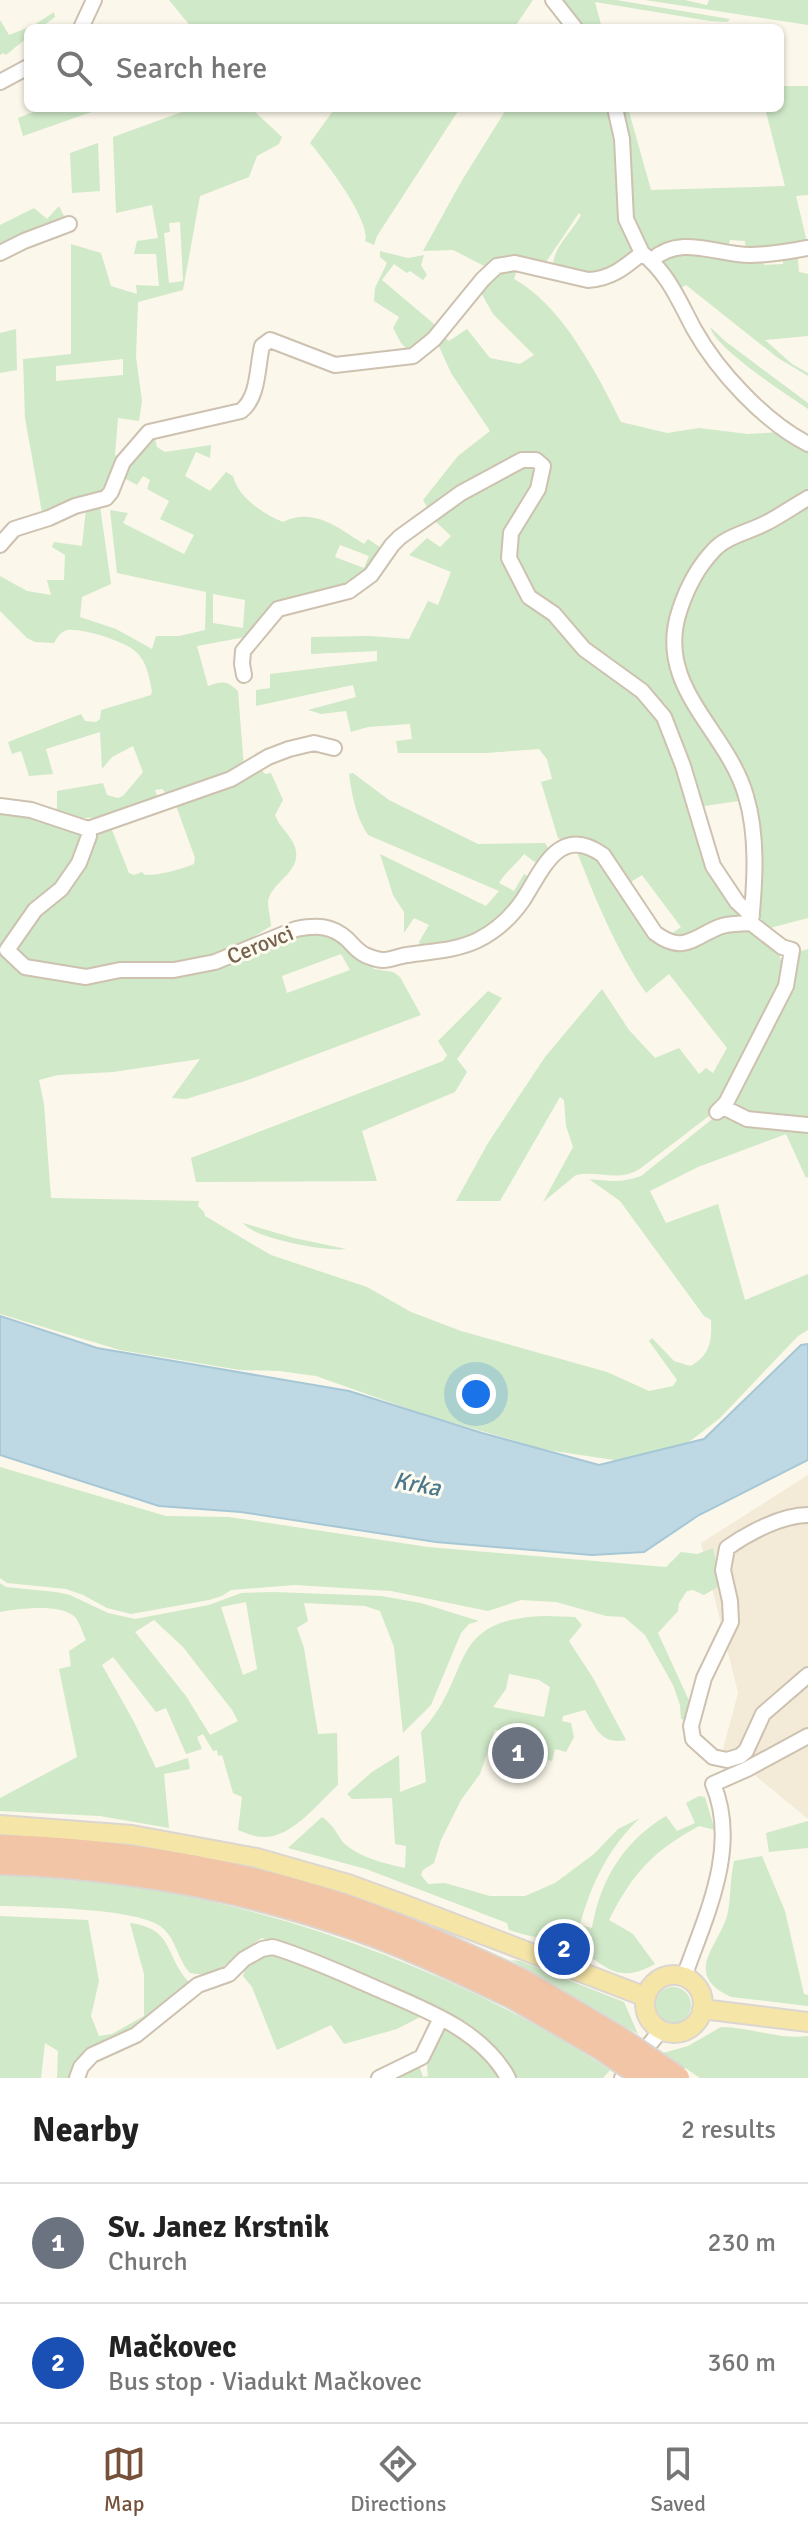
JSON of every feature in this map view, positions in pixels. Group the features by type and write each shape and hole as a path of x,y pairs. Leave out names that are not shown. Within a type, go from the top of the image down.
{"highway":[{"path":"0,1846 62,1848 183,1865 302,1893 435,1940 518,1989 645,2078"},
{"path":"0,1863 68,1866 179,1882 240,1894 347,1926 518,1989 606,2030 678,2078"}],"main road":[{"path":"0,1825 132,1835 287,1866 403,1904 646,1997"},
{"path":"676,1975 684,1977 697,1986 703,2001 700,2018 686,2030 662,2029 650,2019 645,2006 646,1997 653,1984 660,1979 676,1975"},
{"path":"702,2009 808,2022"}],"street":[{"path":"83,24 94,0"},
{"path":"553,0 572,24"},
{"path":"0,82 24,69"},
{"path":"616,112 622,139 626,219 647,256 674,289 695,332 737,385 782,429 808,444"},
{"path":"0,253 69,224"},
{"path":"0,545 14,529 106,498 123,462 149,432 202,422 241,411 249,405 262,346 270,340 335,365 413,356 434,339 497,266 515,263 570,277 599,280 647,256 673,248 700,246 725,253 750,255 808,248"},
{"path":"244,675 243,651 278,609 338,595 361,584 392,545 461,493 522,460 536,460 543,466 538,489 511,533 509,558 529,597 554,614 594,657 642,691 664,717 683,766 713,866 752,920 782,947 792,950 808,946"},
{"path":"752,920 755,862 746,794 678,671 674,625 695,575 714,549 808,498"},
{"path":"0,806 31,810 88,829 231,779 268,757 289,749 314,743 334,748"},
{"name":"Cerovci","path":"88,829 89,836 79,863 61,889 35,910 7,950 25,967 86,977 120,970 174,970 215,962 310,926 323,926 336,931 358,951 380,960 460,948 482,939 505,922 554,852 571,845 593,848 603,855 655,933 664,940 678,945 721,926 752,920"},
{"path":"792,950 786,986 720,1110 747,1119 808,1125"},
{"path":"808,1515 776,1523 727,1548 723,1570 731,1622 704,1678 691,1726 693,1739 713,1757 727,1760 740,1756 746,1751 763,1714 808,1675"},
{"path":"684,1977 722,1860 724,1820 713,1784 808,1736"},
{"path":"77,2078 81,2067 92,2055 136,2035 198,1985 229,1974 244,1959 273,1947 441,2018 472,2037 502,2067 508,2078"},
{"path":"379,2078 422,2057 441,2018"},
{"path":"622,2078 662,2029"}],"shaded area":[{"path":"808,1475 808,1819 723,1749 738,1693 701,1543"}],"green space":[{"path":"169,0 533,0 517,24 189,24"},
{"path":"559,0 616,0 730,19 727,22 710,21 595,2 601,24 576,24"},
{"path":"645,0 685,0 707,5 709,0 808,0 808,25"},
{"path":"54,12 55,17 45,24 36,24"},
{"path":"0,20 9,35 24,29 24,40 6,55 0,55"},
{"path":"784,86 808,86 808,195 796,196 808,246 746,254 745,241 730,240 727,252 653,256 642,243 628,207 618,112 629,112 651,190 785,186 766,112 784,112"},
{"path":"33,112 92,112 23,136 18,118"},
{"path":"182,112 255,112 282,137 279,144 257,156 249,177 200,196 183,290 138,302 136,357 142,401 139,421 118,418 115,455 121,457 107,494 43,518 25,418 23,359 71,354 71,244 101,253 111,286 137,294 136,285 159,286 156,254 134,254 137,241 158,238 152,205 116,213 113,137","holes":["180,222 183,281 169,283 164,233 170,232 169,223","123,359 123,375 56,381 56,366"]},
{"path":"332,112 457,112 374,245 365,241 365,232 354,206 310,143"},
{"path":"505,112 613,112 633,251 629,258 600,276 553,267 556,253 581,215 579,213 544,265 513,254 490,269 453,250 423,251"},
{"path":"98,143 100,191 72,193 70,153"},
{"path":"59,206 65,218 0,248 0,225 34,208 47,219"},
{"path":"797,250 799,272 808,274 808,336 765,340 808,376 778,358 686,285 677,290 657,260 664,253 763,256 764,265 783,264 783,258"},
{"path":"380,251 408,258 424,255 421,265 427,275 423,280 394,264 382,280 440,329 411,353 393,328 399,317 374,301 375,288 387,263 380,257"},
{"path":"518,267 514,279 531,290 562,323 601,383 621,422 667,433 699,428 748,434 781,432 808,446 808,918 766,929 756,916 745,800 698,807 665,711 566,628 658,713 694,810 744,917 693,937 667,937 681,927 642,875 629,887 612,860 558,838 541,782 552,779 547,759 539,749 486,753 398,753 396,741 412,739 410,724 368,727 351,732 346,711 321,714 308,710 356,697 353,685 256,706 256,690 270,688 270,674 377,661 377,651 311,654 311,637 409,639 428,601 438,605 451,572 409,555 427,538 440,547 451,536 436,522 423,500 458,456 490,431 451,373 437,342 442,335 449,341 467,329 490,358 520,364 534,355 493,314 479,289 496,271"},
{"path":"710,327 808,403 808,409 738,359"},
{"path":"16,329 17,370 0,373 0,333"},
{"path":"154,434 157,447 165,452 211,445 210,458 196,452 185,476 210,491 226,472 233,476 246,498 275,519 283,522 294,518 315,518 364,544 368,539 384,550 351,589 298,602 251,636 197,646 208,686 224,682 238,691 244,768 258,766 265,774 271,773 283,800 275,815 293,843 296,855 292,868 269,898 271,926 237,947 236,964 262,952 274,942 320,929 369,959 374,969 393,972 400,977 421,1015 245,1081 186,1099 172,1098 200,1059 113,1072 58,1075 39,1080 44,1104 51,1198 199,1201 198,1206 205,1216 271,1255 367,1287 411,1312 461,1331 607,1372 649,1391 673,1386 677,1380 649,1341 652,1338 674,1361 690,1366 706,1353 711,1320 704,1316 620,1201 589,1179 621,1181 641,1176 711,1120 726,1114 808,1128 806,1178 786,1134 698,1167 650,1191 666,1223 718,1204 745,1300 808,1274 808,1330 798,1336 720,1418 675,1450 651,1459 614,1460 547,1450 423,1414 316,1376 240,1370 120,1350 0,1314 0,811 101,831 112,830 129,873 134,875 176,870 194,864 195,858 175,803 162,789 155,790 158,798 109,816 86,818 57,815 57,791 103,783 107,795 123,796 143,772 133,746 112,757 102,769 100,732 46,749 53,774 29,776 21,751 12,754 8,742 81,714 85,721 96,722 100,719 101,710 151,695 145,664 130,647 74,630 62,632 54,643 35,642 0,611 0,576 27,591 51,595 47,580 64,580 65,555 52,547 54,542 82,546 86,509 100,506 111,584 82,597 80,617 116,629 152,649 156,636 179,636 205,630 206,592 117,573 110,510 128,513 123,523 184,554 194,535 160,519 169,501 147,489 150,480 143,476 137,485 122,477","holes":["340,545 369,556 364,568 335,557","213,594 245,600 243,628 213,623","341,954 350,970 287,993 282,976"]},
{"path":"353,773 389,800 478,844 545,843 550,851 539,865 524,854 501,879 499,883 514,891 524,874 531,878 503,917 467,943 420,946 419,942 429,925 414,918 404,933 404,912 393,895 380,854 486,906 499,891 368,835 353,798 349,774"},
{"path":"575,847 594,851 664,943 748,927 778,949 785,976 718,1109 641,1168 625,1175 576,1175 543,1202 573,1147 566,1126 564,1100 560,1097 500,1201 456,1201 488,1143 545,1057 602,989 629,1030 655,1058 679,1048 699,1074 706,1068 713,1073 727,1048 669,974 646,993 615,940"},
{"path":"808,949 808,1122 757,1118 732,1102 798,952"},
{"path":"488,991 502,998 457,1059 467,1072 455,1092 362,1131 377,1181 196,1182 191,1158 443,1061 447,1055 438,1041"},
{"path":"243,1223 346,1249 291,1243 260,1234"},
{"path":"0,1467 166,1516 229,1517 428,1547 666,1567 681,1552 697,1554 713,1548 721,1585 704,1595 687,1591 678,1611 658,1633 692,1707 686,1720 681,1719 673,1685 645,1635 624,1617 606,1616 556,1602 521,1600 488,1611 391,1591 295,1585 231,1590 209,1600 131,1614 107,1608 66,1589 7,1583 0,1578"},
{"path":"0,1583 6,1587 70,1595 108,1613 135,1619 209,1605 241,1593 273,1592 381,1596 421,1603 479,1621 469,1624 461,1633 431,1705 403,1733 394,1647 380,1611 365,1606 304,1603 308,1621 297,1628 304,1648 318,1734 337,1733 338,1785 294,1826 274,1836 263,1837 238,1830 242,1797 233,1793 222,1755 218,1756 217,1750 213,1751 203,1734 197,1737 202,1749 186,1754 166,1708 156,1712 113,1657 102,1665 156,1768 188,1758 190,1769 164,1774 169,1828 100,1816 0,1811 0,1798 77,1757 59,1669 71,1666 69,1651 86,1640 77,1619 59,1610 39,1608 0,1612","holes":["246,1602 257,1669 243,1675 221,1607","154,1620 183,1647 238,1721 210,1735 186,1696 135,1632"]},
{"path":"575,1617 582,1625 569,1641 626,1740 611,1740 600,1734 585,1710 563,1716 562,1721 571,1723 574,1737 566,1752 555,1749 552,1761 539,1758 539,1750 509,1741 509,1731 495,1730 480,1774 461,1800 441,1840 434,1863 421,1875 428,1884 445,1883 490,1896 525,1896 555,1883 594,1854 618,1829 640,1818 619,1841 596,1881 580,1925 592,1928 601,1894 626,1850 666,1816 677,1831 695,1823 686,1803 699,1796 705,1797 715,1830 699,1826 656,1855 626,1889 609,1920 633,1934 655,1964 640,1971 617,1972 565,1944 509,1930 507,1923 366,1869 288,1848 322,1817 352,1850 405,1868 406,1846 395,1844 392,1798 352,1799 347,1794 372,1772 399,1755 400,1792 426,1782 421,1732 438,1710 476,1639 491,1627 514,1619","holes":["509,1674 539,1680 550,1687 544,1717 493,1707 506,1689"]},
{"path":"808,1821 808,1848 769,1852 766,1833"},
{"path":"762,1856 785,1911 804,1994 808,1995 808,2006 731,1997 716,1988 708,1978 708,1958 728,1912 734,1861"},
{"path":"0,1875 141,1888 187,1896 298,1925 459,1986 511,2012 610,2070 603,2078 512,2078 502,2059 338,1967 262,1938 219,1969 204,1974 190,1973 170,1936 160,1926 129,1915 107,1912 0,1906"},
{"path":"0,1916 88,1920 99,1981 91,2016 99,2036 112,2034 144,2016 144,1974 130,1923 144,1926 161,1937 188,1981 188,1987 72,2078 57,2078 58,2051 45,2043 41,2078 0,2078"},
{"path":"264,1953 282,1954 420,2017 397,2029 344,2044 331,2025 277,2050 252,1987 243,1976 246,1965"},
{"path":"511,1960 624,2002 638,2034"},
{"path":"673,1987 686,1992 691,2005 686,2018 673,2023 660,2018 655,2005 660,1992"},
{"path":"721,2027 808,2036 808,2078 700,2078 663,2053 688,2046"},
{"path":"446,2028 479,2050 503,2078 384,2078 418,2063 423,2077 428,2076 430,2049 436,2037"}],"water":[{"name":"Krka","path":"0,1316 97,1348 349,1391 482,1433 599,1465 704,1439 801,1345 808,1344 808,1460 699,1515 644,1552 592,1555 436,1542 241,1512 159,1506 0,1455"}],"place":[{"name":"Sv. Janez Krstnik","path":"518,1753"},
{"name":"Mačkovec","path":"564,1949"}]}
